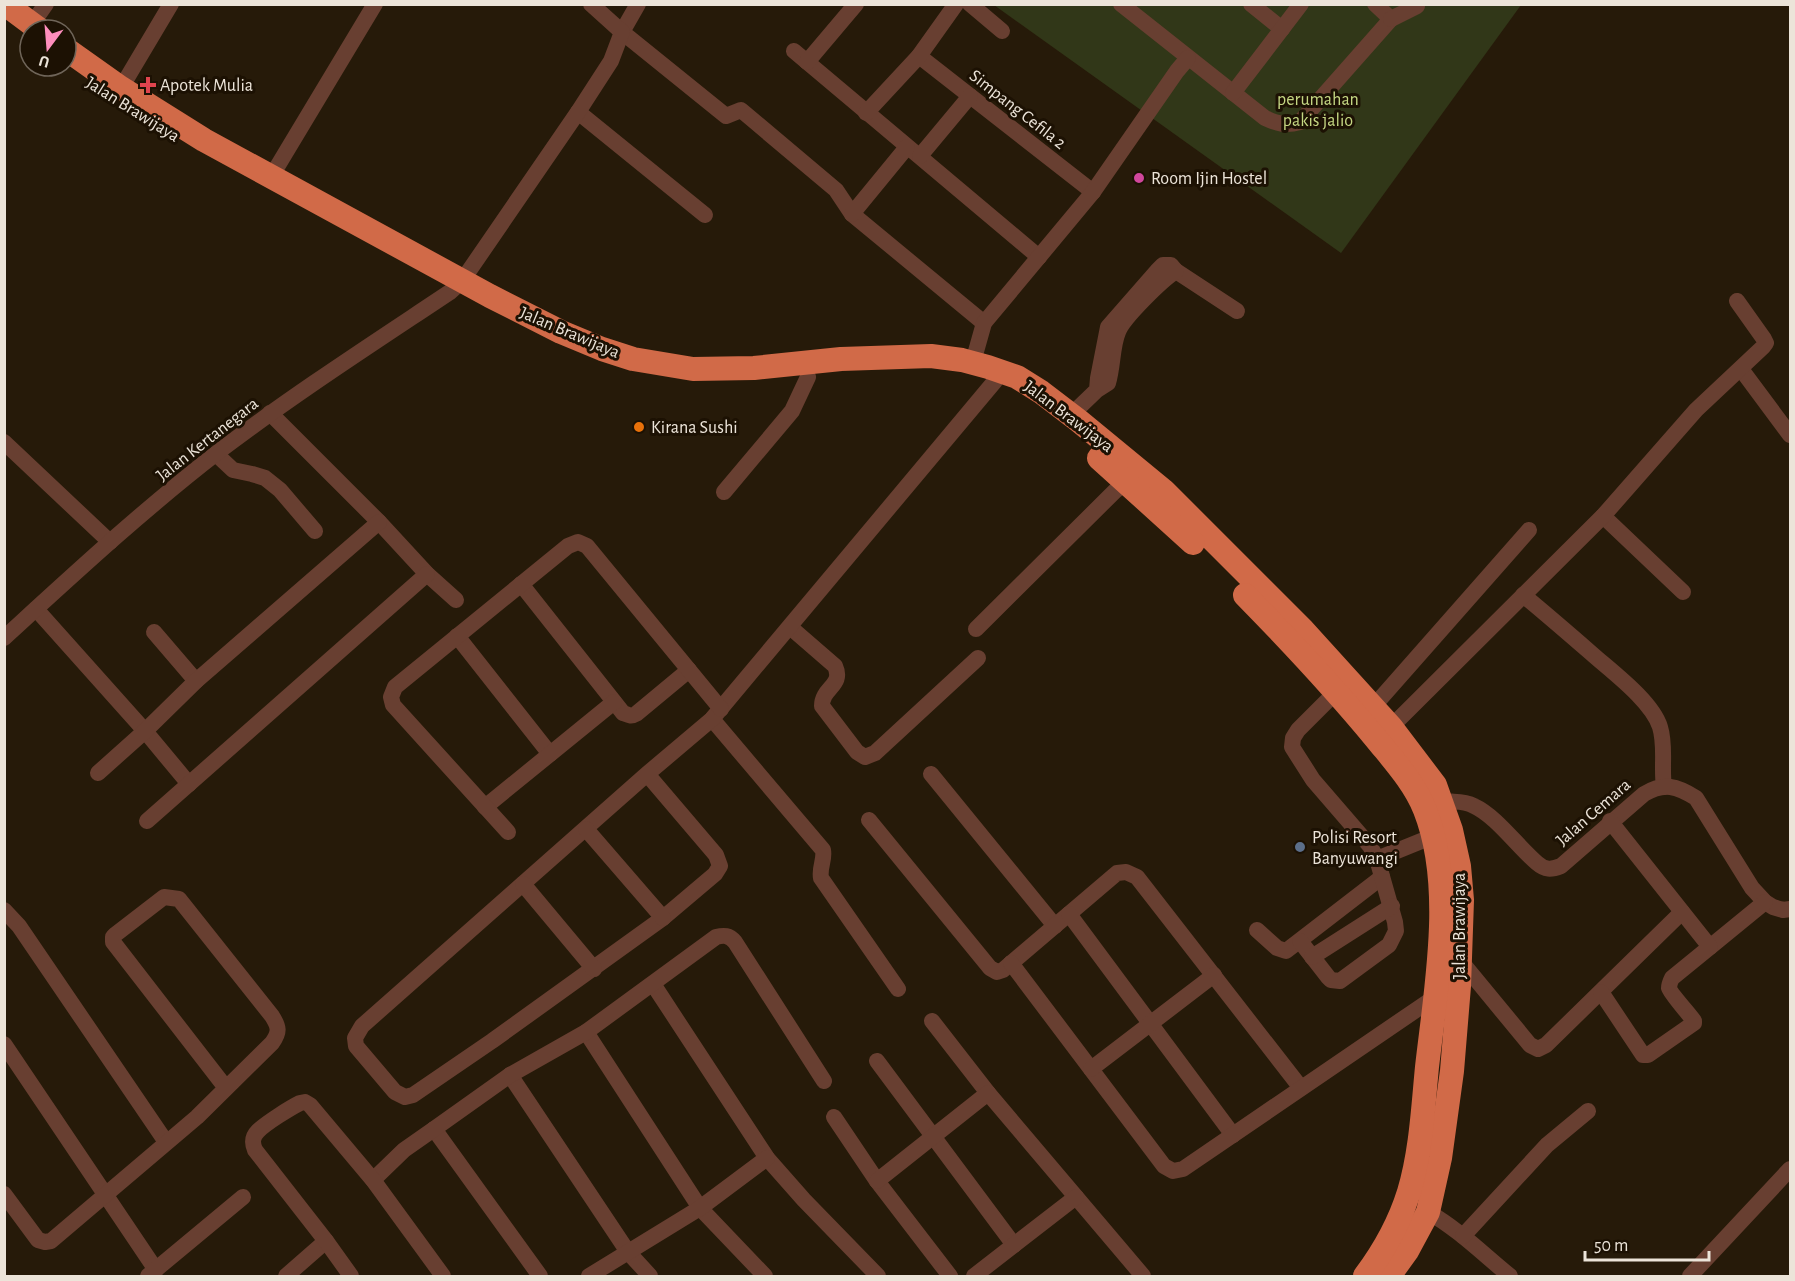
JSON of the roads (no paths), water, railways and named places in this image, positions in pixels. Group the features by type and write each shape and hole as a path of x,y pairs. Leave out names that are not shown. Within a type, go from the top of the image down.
{"highway":[{"path":"5,4 20,18"},
{"name":"Jalan Brawijaya","path":"78,58 121,88 204,140 564,350 588,360 632,374 661,380 712,383 900,369 956,373 994,381 1041,410 1126,482 1176,526 1302,654 1373,707 1435,785 1432,804"},
{"name":"Jalan Brawijaya","path":"78,74 140,116 456,286 602,350 633,359 693,369 754,368 841,359 931,356 973,362 1017,377 1041,392 1164,492 1303,630 1388,753 1409,781 1432,804 1442,833 1459,866 1460,960 1452,1071 1440,1158 1428,1212 1407,1251 1389,1276"},
{"name":"Jalan Brawijaya","path":"1365,1276 1403,1209 1410,1190 1419,1141 1441,927 1439,863 1442,833"}],"street":[{"path":"40,18 46,4"},
{"path":"121,88 171,4"},
{"path":"271,177 375,4"},
{"path":"591,4 726,116 741,111 756,121 836,190 852,214 984,323"},
{"path":"456,286 611,61 622,32 638,4"},
{"path":"807,62 856,4"},
{"path":"866,113 919,56 956,4"},
{"path":"970,4 1002,31"},
{"path":"1121,4 1178,71 1233,93 1265,118 1279,124 1290,125 1300,122 1391,19 1417,6"},
{"path":"1251,4 1282,29"},
{"path":"1233,93 1301,4"},
{"path":"1375,4 1391,19"},
{"path":"794,51 1039,257"},
{"name":"Simpang Cefila 2","path":"919,56 1093,192"},
{"path":"973,362 984,323 1093,192 1178,71"},
{"path":"852,214 970,96"},
{"path":"578,112 705,215"},
{"path":"1071,415 1097,390 1108,327 1145,292 1163,265 1171,265 1176,272 1237,311"},
{"name":"Jalan Kertanegara","path":"4,638 110,542 216,454 270,413 456,286"},
{"path":"1391,727 1603,516 1702,405 1742,369 1766,343 1737,301"},
{"path":"1742,369 1791,435"},
{"path":"724,492 792,411 808,377"},
{"path":"647,774 716,855 720,866 715,874 663,918 492,1041 413,1095 399,1096 362,1053 355,1042 357,1032 647,774 717,714 994,381"},
{"path":"270,413 379,522 427,574 456,600"},
{"path":"4,442 110,542"},
{"path":"216,454 233,470 265,478 280,490 315,531"},
{"path":"976,629 1126,482"},
{"path":"1603,516 1683,592"},
{"path":"98,773 196,681 379,522"},
{"path":"1373,707 1529,530"},
{"path":"508,832 393,705 392,691 568,546 578,542 587,546 689,670 717,714 823,850 821,878 898,989"},
{"path":"147,821 427,574"},
{"path":"521,584 623,713 633,716 689,670"},
{"path":"1523,595 1631,687 1660,724 1663,739 1664,787 1683,790 1696,798 1752,888 1765,902 1783,910 1791,909"},
{"path":"36,609 189,784"},
{"path":"790,627 835,666 838,673 837,680 824,695 822,706 857,752 865,757 875,753 978,658"},
{"path":"154,632 196,681"},
{"path":"457,636 550,754"},
{"path":"1300,941 1331,980 1340,981 1389,945 1395,931 1392,906 1377,859 1370,846 1313,780 1292,747 1293,738 1298,730 1342,686"},
{"path":"485,807 614,702"},
{"path":"931,774 1055,926"},
{"name":"Jalan Cemara","path":"1432,804 1458,802 1473,805 1488,814 1544,869 1554,869 1561,866 1610,821 1644,794 1653,788 1664,787"},
{"path":"869,820 993,971 1000,972 1117,873 1131,873 1137,877 1301,1088"},
{"path":"1610,821 1710,946"},
{"path":"586,829 663,918"},
{"path":"1377,859 1442,833"},
{"path":"1257,930 1278,948 1286,951 1382,877"},
{"path":"524,884 594,969"},
{"path":"4,1194 34,1236 41,1242 51,1240 197,1117 272,1044 277,1036 278,1026 272,1016 179,899 164,897 116,934 112,942 226,1088"},
{"path":"1601,992 1643,1054 1648,1055 1694,1023 1669,988 1672,978 1765,902"},
{"path":"1312,957 1392,906"},
{"path":"4,910 19,926 166,1142"},
{"path":"1460,960 1530,1045 1538,1049 1546,1045 1682,912"},
{"path":"1069,914 1233,1135"},
{"path":"374,1180 404,1150 510,1075 586,1032 716,938 726,935 731,938 824,1081"},
{"path":"1011,963 1164,1166 1173,1171 1183,1169 1435,997"},
{"path":"1091,1069 1214,975"},
{"path":"653,984 767,1158 804,1200 878,1276"},
{"path":"932,1021 988,1093 1143,1276"},
{"path":"586,1032 700,1208 765,1276"},
{"path":"4,1044 105,1194 152,1273 243,1197"},
{"path":"877,1061 1014,1245"},
{"path":"510,1075 628,1252 650,1276"},
{"path":"877,1181 988,1093"},
{"path":"351,1276 255,1150 253,1144 258,1131 296,1105 305,1102 310,1104 374,1180 443,1276"},
{"path":"1463,1236 1547,1145 1588,1111"},
{"path":"834,1117 877,1181 950,1276"},
{"path":"434,1129 540,1276"},
{"path":"589,1276 700,1208 767,1158"},
{"path":"1690,1276 1791,1169"},
{"path":"980,1274 1076,1197"},
{"path":"1428,1212 1443,1220 1510,1276"},
{"path":"286,1276 326,1241"}],"place":[{"name":"Apotek Mulia","path":"148,85"},
{"name":"Room Ijin Hostel","path":"1139,178"},
{"name":"Kirana Sushi","path":"639,427"},
{"name":"Polisi Resort Banyuwangi","path":"1300,847"}],"park label":[{"name":"perumahan pakis jalio","path":"1318,109"}]}
